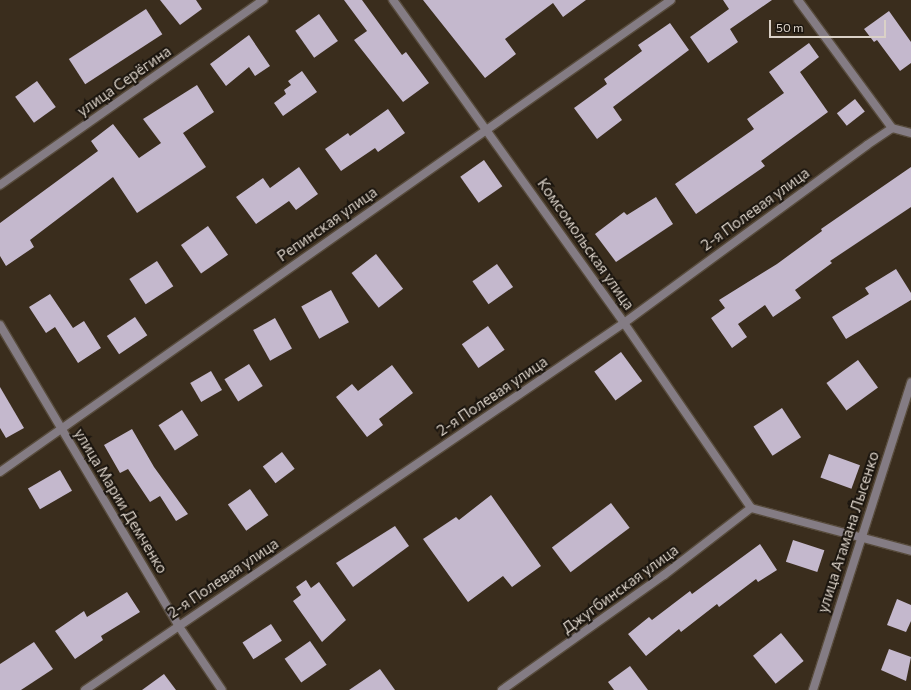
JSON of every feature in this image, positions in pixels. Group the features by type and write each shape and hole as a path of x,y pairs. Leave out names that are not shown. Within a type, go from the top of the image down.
{"street":[{"name":"улица Серёгина","path":"0,185 263,0"},
{"name":"Комсомольская улица","path":"393,0 487,129 624,323 751,508"},
{"name":"Репинская улица","path":"0,472 671,0"},
{"path":"798,0 892,128 911,133"},
{"name":"2-я Полевая улица","path":"85,690 178,625 624,323 892,128"},
{"name":"улица Марии Демченко","path":"0,325 178,625 222,690"},
{"name":"улица Атамана Лысенко","path":"813,690 860,535 911,382"},
{"path":"751,508 860,535 911,551"},
{"name":"Джугбинская улица","path":"502,690 664,575 751,508"}],"building":[{"path":"160,0 196,0 202,9 180,25"},
{"path":"344,0 362,0 402,55 406,52 429,83 403,102 354,40 367,31"},
{"path":"423,0 586,0 563,17 553,3 505,39 516,54 485,78"},
{"path":"723,0 772,0 730,29 738,42 708,63 690,37 729,9"},
{"path":"146,9 162,34 85,84 69,59"},
{"path":"889,11 911,42 911,63 900,71 877,40 874,42 864,29"},
{"path":"319,14 338,41 314,58 295,31"},
{"path":"670,23 689,50 613,107 622,120 597,139 574,108 607,84 604,79 642,51 638,45"},
{"path":"249,35 270,66 255,76 249,67 226,86 210,64"},
{"path":"809,43 819,57 800,72 828,112 761,161 765,166 696,214 675,184 754,129 747,119 784,93 769,72"},
{"path":"302,71 317,92 283,116 274,103 286,94 284,90 291,85 288,81"},
{"path":"37,81 56,107 34,123 15,97"},
{"path":"197,85 214,112 183,133 206,167 137,213 113,177 30,240 34,247 6,266 0,256 0,223 98,151 91,141 113,124 139,158 161,143 143,119"},
{"path":"855,99 865,112 847,126 837,113"},
{"path":"388,109 405,133 378,152 375,148 341,171 325,149 348,133 350,136"},
{"path":"484,160 502,186 479,203 460,177"},
{"path":"299,167 318,194 296,210 289,201 256,224 236,197 263,178 270,188"},
{"path":"911,167 911,207 830,261 832,263 795,290 801,298 773,317 765,305 738,324 747,337 732,348 711,318 725,308 719,300 777,264 822,231 821,229"},
{"path":"656,197 673,224 616,262 595,234 624,212 627,215"},
{"path":"208,226 228,255 201,274 181,245"},
{"path":"376,254 403,289 379,308 352,273"},
{"path":"157,261 173,286 146,304 129,279"},
{"path":"497,264 513,287 488,304 472,281"},
{"path":"896,269 911,293 911,300 846,339 832,317 869,294 865,288"},
{"path":"331,290 349,322 319,339 301,306"},
{"path":"50,294 73,328 84,321 101,348 78,363 55,327 46,333 29,307"},
{"path":"135,317 147,335 119,354 107,336"},
{"path":"275,318 292,349 270,361 253,330"},
{"path":"488,326 505,350 478,368 462,344"},
{"path":"621,352 642,381 615,401 594,371"},
{"path":"858,360 878,388 846,410 826,383"},
{"path":"249,364 263,386 238,401 224,379"},
{"path":"392,365 413,393 379,419 383,425 367,437 336,397 352,384 358,391"},
{"path":"211,371 222,390 201,402 190,383"},
{"path":"0,387 24,428 6,438 0,428"},
{"path":"782,408 801,437 773,456 753,427"},
{"path":"182,410 198,435 175,450 159,425"},
{"path":"132,429 154,467 188,514 176,521 160,496 150,502 128,469 120,473 104,445"},
{"path":"282,452 295,469 275,483 263,466"},
{"path":"829,454 860,465 851,489 820,477"},
{"path":"60,470 72,491 40,509 28,488"},
{"path":"250,489 268,515 246,531 228,504"},
{"path":"491,495 541,566 512,587 503,576 468,602 423,539 456,517 459,520"},
{"path":"611,503 630,528 571,572 552,548"},
{"path":"395,526 409,546 353,587 336,563"},
{"path":"793,540 824,550 817,572 786,562"},
{"path":"760,544 777,570 758,582 756,579 719,607 717,604 681,632 679,629 646,656 628,634 649,617 652,620 690,591 692,594"},
{"path":"306,580 311,588 319,582 346,620 322,642 293,601 301,595 296,587"},
{"path":"127,592 140,612 101,636 103,640 75,659 55,631 84,611 87,617"},
{"path":"897,599 911,605 911,621 906,632 887,625"},
{"path":"271,624 282,641 253,659 242,643"},
{"path":"781,633 804,661 776,684 753,656"},
{"path":"310,641 327,665 301,683 285,659"},
{"path":"34,642 53,669 21,690 0,690 0,664"},
{"path":"889,649 911,657 906,681 881,670"},
{"path":"630,666 648,690 614,690 608,682"},
{"path":"380,669 395,690 349,690"},
{"path":"164,674 176,690 142,690"}]}
